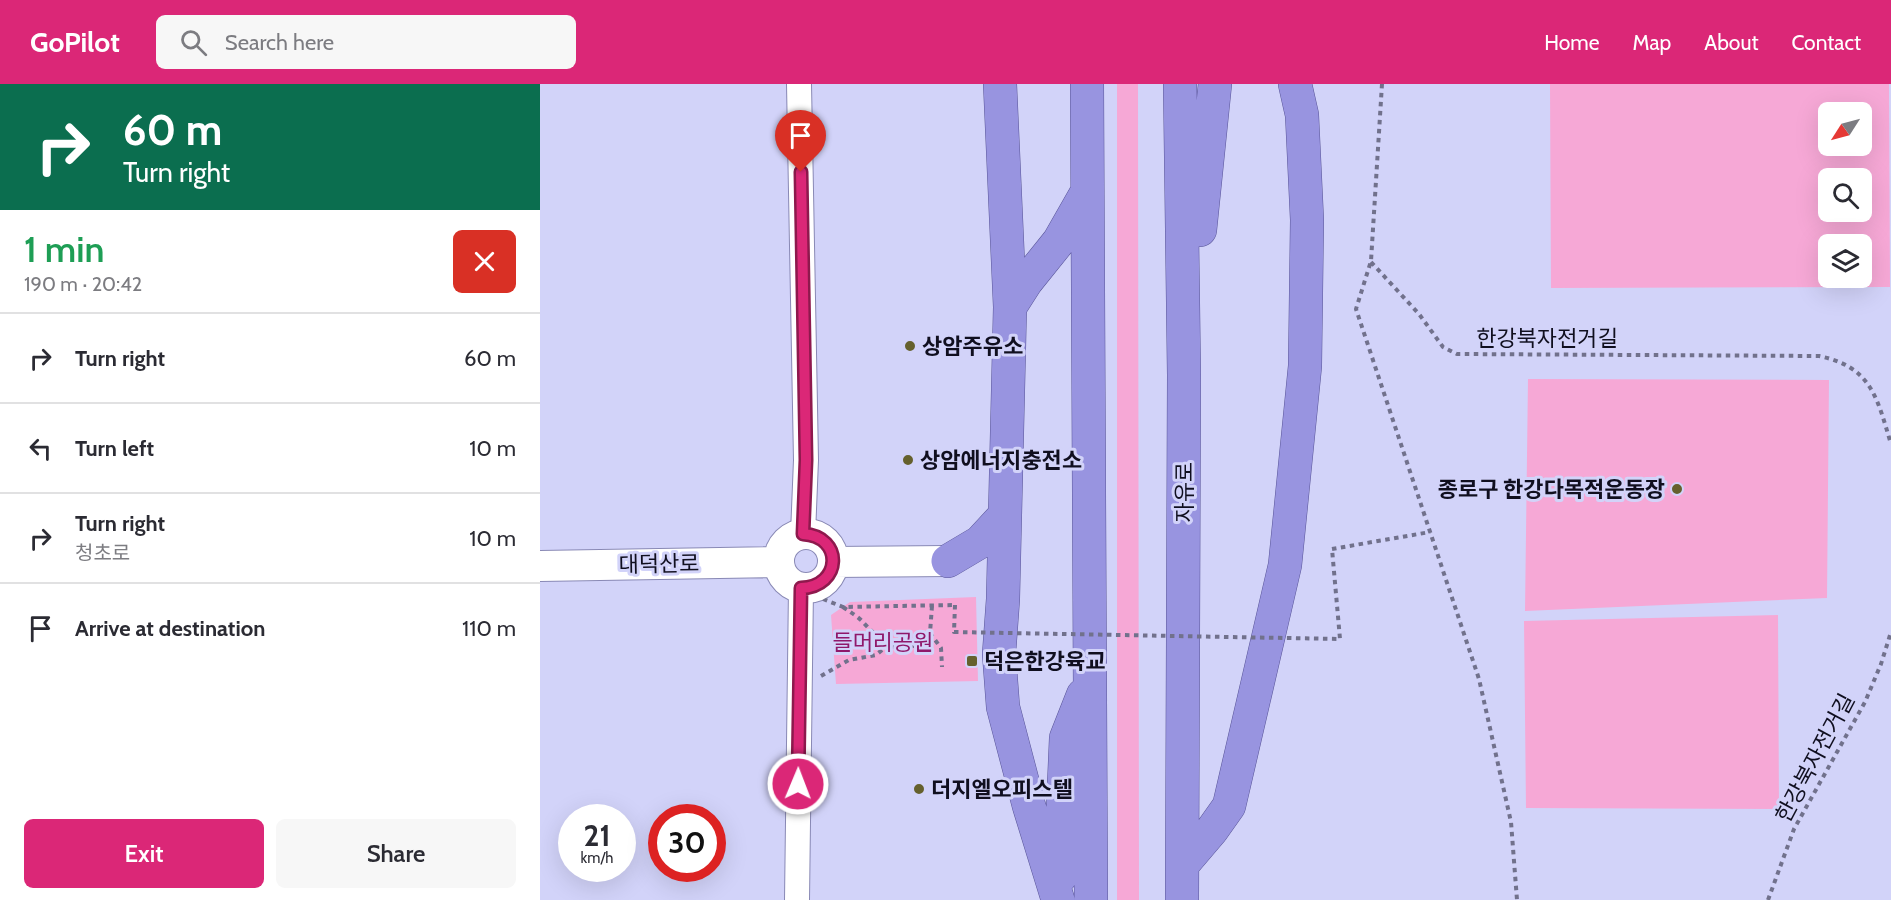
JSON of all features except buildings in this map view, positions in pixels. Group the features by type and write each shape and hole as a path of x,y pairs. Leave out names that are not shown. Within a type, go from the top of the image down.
{"highway":[{"path":"1000,84 1010,307 1003,599 999,654 1003,706 1029,806 1059,900"},
{"path":"1087,84 1091,900"},
{"name":"자유로","path":"1180,84 1184,375 1182,900"},
{"path":"1184,375 1215,84"},
{"path":"1183,864 1212,830 1228,806 1285,565 1305,366 1307,220 1302,115 1295,84"},
{"path":"1010,307 1026,282 1059,241 1088,190"},
{"path":"948,561 980,542 1005,515"},
{"path":"948,561 978,575 1003,599"},
{"path":"1059,900 1066,738 1089,680"}],"street":[{"path":"799,84 806,460 803,534"},
{"path":"797,900 812,593 826,579 833,562 828,544 812,534 803,534 795,536 783,546 778,562 785,579 792,585 812,593"},
{"path":"833,562 948,561"},
{"name":"대덕산로","path":"540,566 778,562"}],"path":[{"path":"1382,84 1371,261 1356,309 1479,679 1511,822 1517,900"},
{"name":"한강북자전거길","path":"1371,261 1419,314 1443,347 1457,354 1819,356 1835,359 1861,375 1871,387 1891,444"},
{"path":"843,607 955,605 954,632 1340,639 1332,549 1430,532"},
{"path":"812,593 843,607 888,646 899,649 920,644 930,633"},
{"path":"932,606 930,633 940,648 942,667"},
{"name":"한강북자전거길","path":"1768,900 1794,829 1865,702 1891,632"},
{"path":"821,676 849,660 876,655 888,646"}],"green space":[{"path":"1117,84 1138,84 1139,900 1117,900"},
{"path":"1550,84 1889,84 1890,287 1872,287 1872,234 1818,234 1818,287 1551,288"},
{"name":"종로구 한강다목적운동장","path":"1528,379 1829,380 1827,598 1525,611"},
{"name":"들머리공원","path":"976,597 978,681 836,684 831,615 850,602"},
{"path":"1778,615 1779,809 1526,808 1524,621"}],"place":[{"name":"상암주유소","path":"910,346"},
{"name":"상암에너지충전소","path":"908,460"},
{"name":"종로구 한강다목적운동장","path":"1677,489"},
{"name":"덕은한강육교","path":"972,661"},
{"name":"더지엘오피스텔","path":"919,789"}],"route":[{"path":"798,784 801,588 819,585 826,579 833,562 828,544 812,534 803,534 806,460 801,172"}]}
